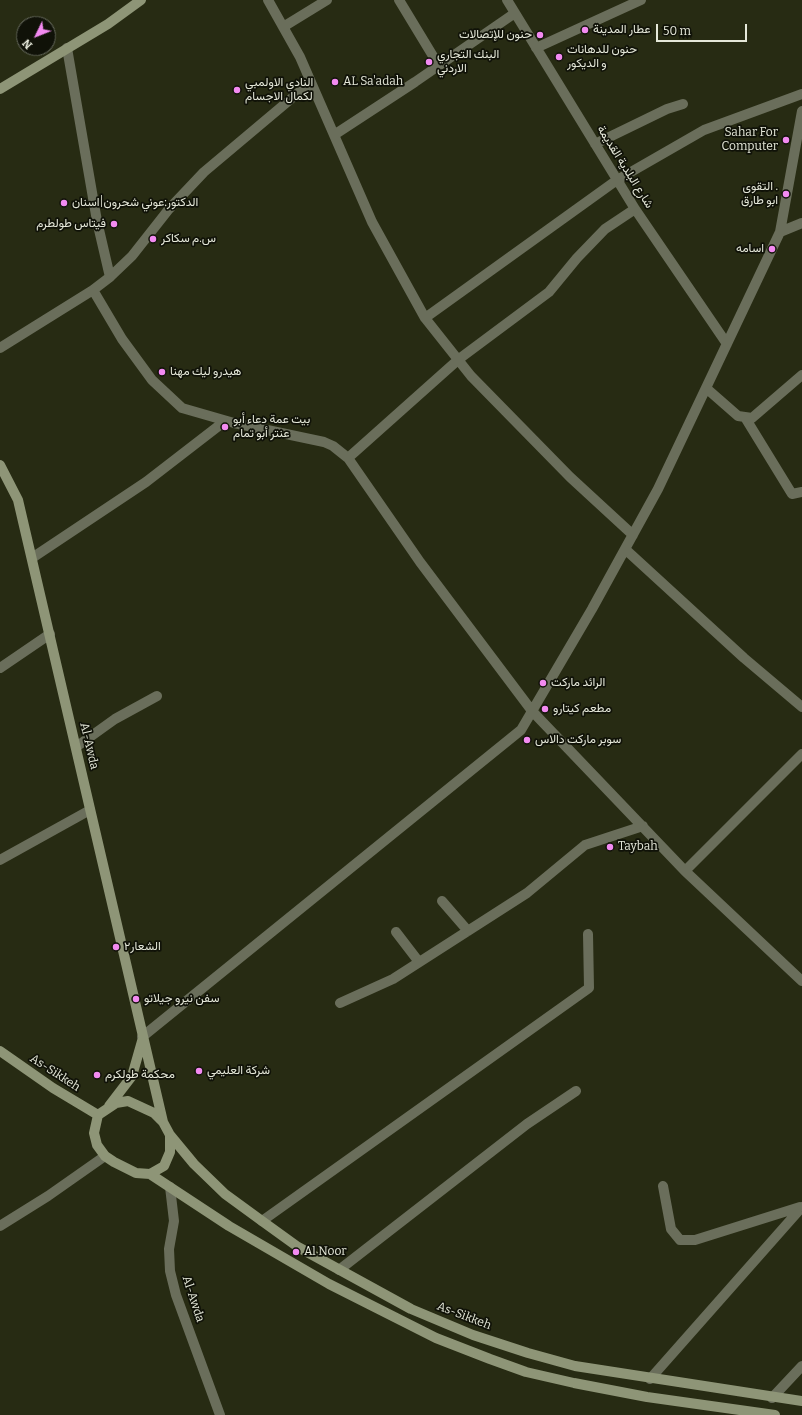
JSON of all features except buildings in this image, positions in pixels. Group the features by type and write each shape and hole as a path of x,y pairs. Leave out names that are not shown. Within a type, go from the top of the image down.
{"street":[{"path":"0,89 108,24 141,0"},
{"path":"268,0 311,82 372,222 425,318 471,376 570,477 633,535"},
{"path":"283,27 326,0"},
{"path":"399,0 439,66"},
{"name":"شارع البلدية القديمة","path":"508,0 635,209 727,344"},
{"path":"536,48 641,0"},
{"path":"334,135 439,66 515,13"},
{"path":"67,48 97,221 110,277"},
{"path":"0,348 110,277 132,256 169,209 204,172 311,82"},
{"path":"425,318 617,180 704,130 802,94"},
{"path":"595,144 666,109 683,104"},
{"path":"775,1415 647,1396 574,1383 526,1372 436,1338 329,1284 229,1226 150,1174 136,1173 114,1162 105,1156 97,1144 94,1133 98,1115 108,1106 132,1076 142,1037 521,730 592,609 658,489 780,232 799,143 802,111"},
{"path":"348,458 459,359 537,302 560,281 577,258 605,229 635,209"},
{"path":"780,232 802,223"},
{"path":"92,290 122,339 152,380 182,408 224,420 324,442 333,446 348,458 420,562 532,711 685,871 802,981"},
{"path":"706,388 738,416 746,418 757,415 802,375"},
{"path":"746,418 792,494 802,492"},
{"path":"32,558 146,482 224,420"},
{"name":"Al-Awda","path":"0,465 18,500 163,1122"},
{"path":"625,549 744,658 802,707"},
{"path":"0,668 50,634"},
{"path":"76,747 115,719 157,696"},
{"path":"685,871 802,754"},
{"path":"0,860 90,810"},
{"path":"340,1003 393,979 527,893 585,845 643,826"},
{"path":"442,901 468,931"},
{"path":"396,932 419,962"},
{"path":"262,1221 589,988 588,934"},
{"name":"As-Sikkeh","path":"0,1051 53,1088 98,1115"},
{"path":"339,1270 527,1124 576,1091"},
{"path":"108,1106 128,1101 138,1104 154,1113 163,1122 170,1135 170,1152 164,1166 150,1174"},
{"name":"As-Sikkeh","path":"170,1135 194,1164 225,1194 298,1247 411,1309 473,1334 528,1353 575,1366 650,1379 802,1401"},
{"path":"0,1226 48,1196 105,1156"},
{"path":"663,1186 671,1229 680,1240 695,1240 802,1207"},
{"name":"Al-Awda","path":"170,1187 174,1221 169,1249 170,1271 176,1295 220,1415"},
{"path":"650,1379 802,1207"},
{"path":"775,1396 802,1366"},
{"path":"775,1396 802,1396"}],"place":[{"name":"عطار المدينة","path":"585,30"},
{"name":"حنون للإتصالات","path":"540,35"},
{"name":"حنون للدهانات و الديكور","path":"559,57"},
{"name":"البنك التجاري الاردني","path":"429,62"},
{"name":"AL Sa'adah","path":"335,82"},
{"name":"النادي الاولمبي لكمال الاجسام","path":"237,90"},
{"name":"Sahar For Computer","path":"786,140"},
{"name":"التقوى . ابو طارق","path":"786,194"},
{"name":"الدكتور:عوني شحرون|اسنان","path":"64,203"},
{"name":"فيتاس طولطرم","path":"114,224"},
{"name":"س.م سكاكر","path":"153,239"},
{"name":"اسامه","path":"772,249"},
{"name":"هيدرو ليك مهنا","path":"162,372"},
{"name":"بيت عمة دعاء أبو عنتر أبو تمام","path":"225,427"},
{"name":"الرائد ماركت","path":"543,683"},
{"name":"مطعم كيتارو","path":"545,709"},
{"name":"سوبر ماركت دالاس","path":"527,740"},
{"name":"Taybah","path":"610,847"},
{"name":"الشعار٢","path":"116,947"},
{"name":"سفن نيرو جيلاتو","path":"136,999"},
{"name":"شركة العليمي","path":"199,1071"},
{"name":"محكمة طولكرم","path":"97,1075"},
{"name":"Al Noor","path":"296,1252"}]}
